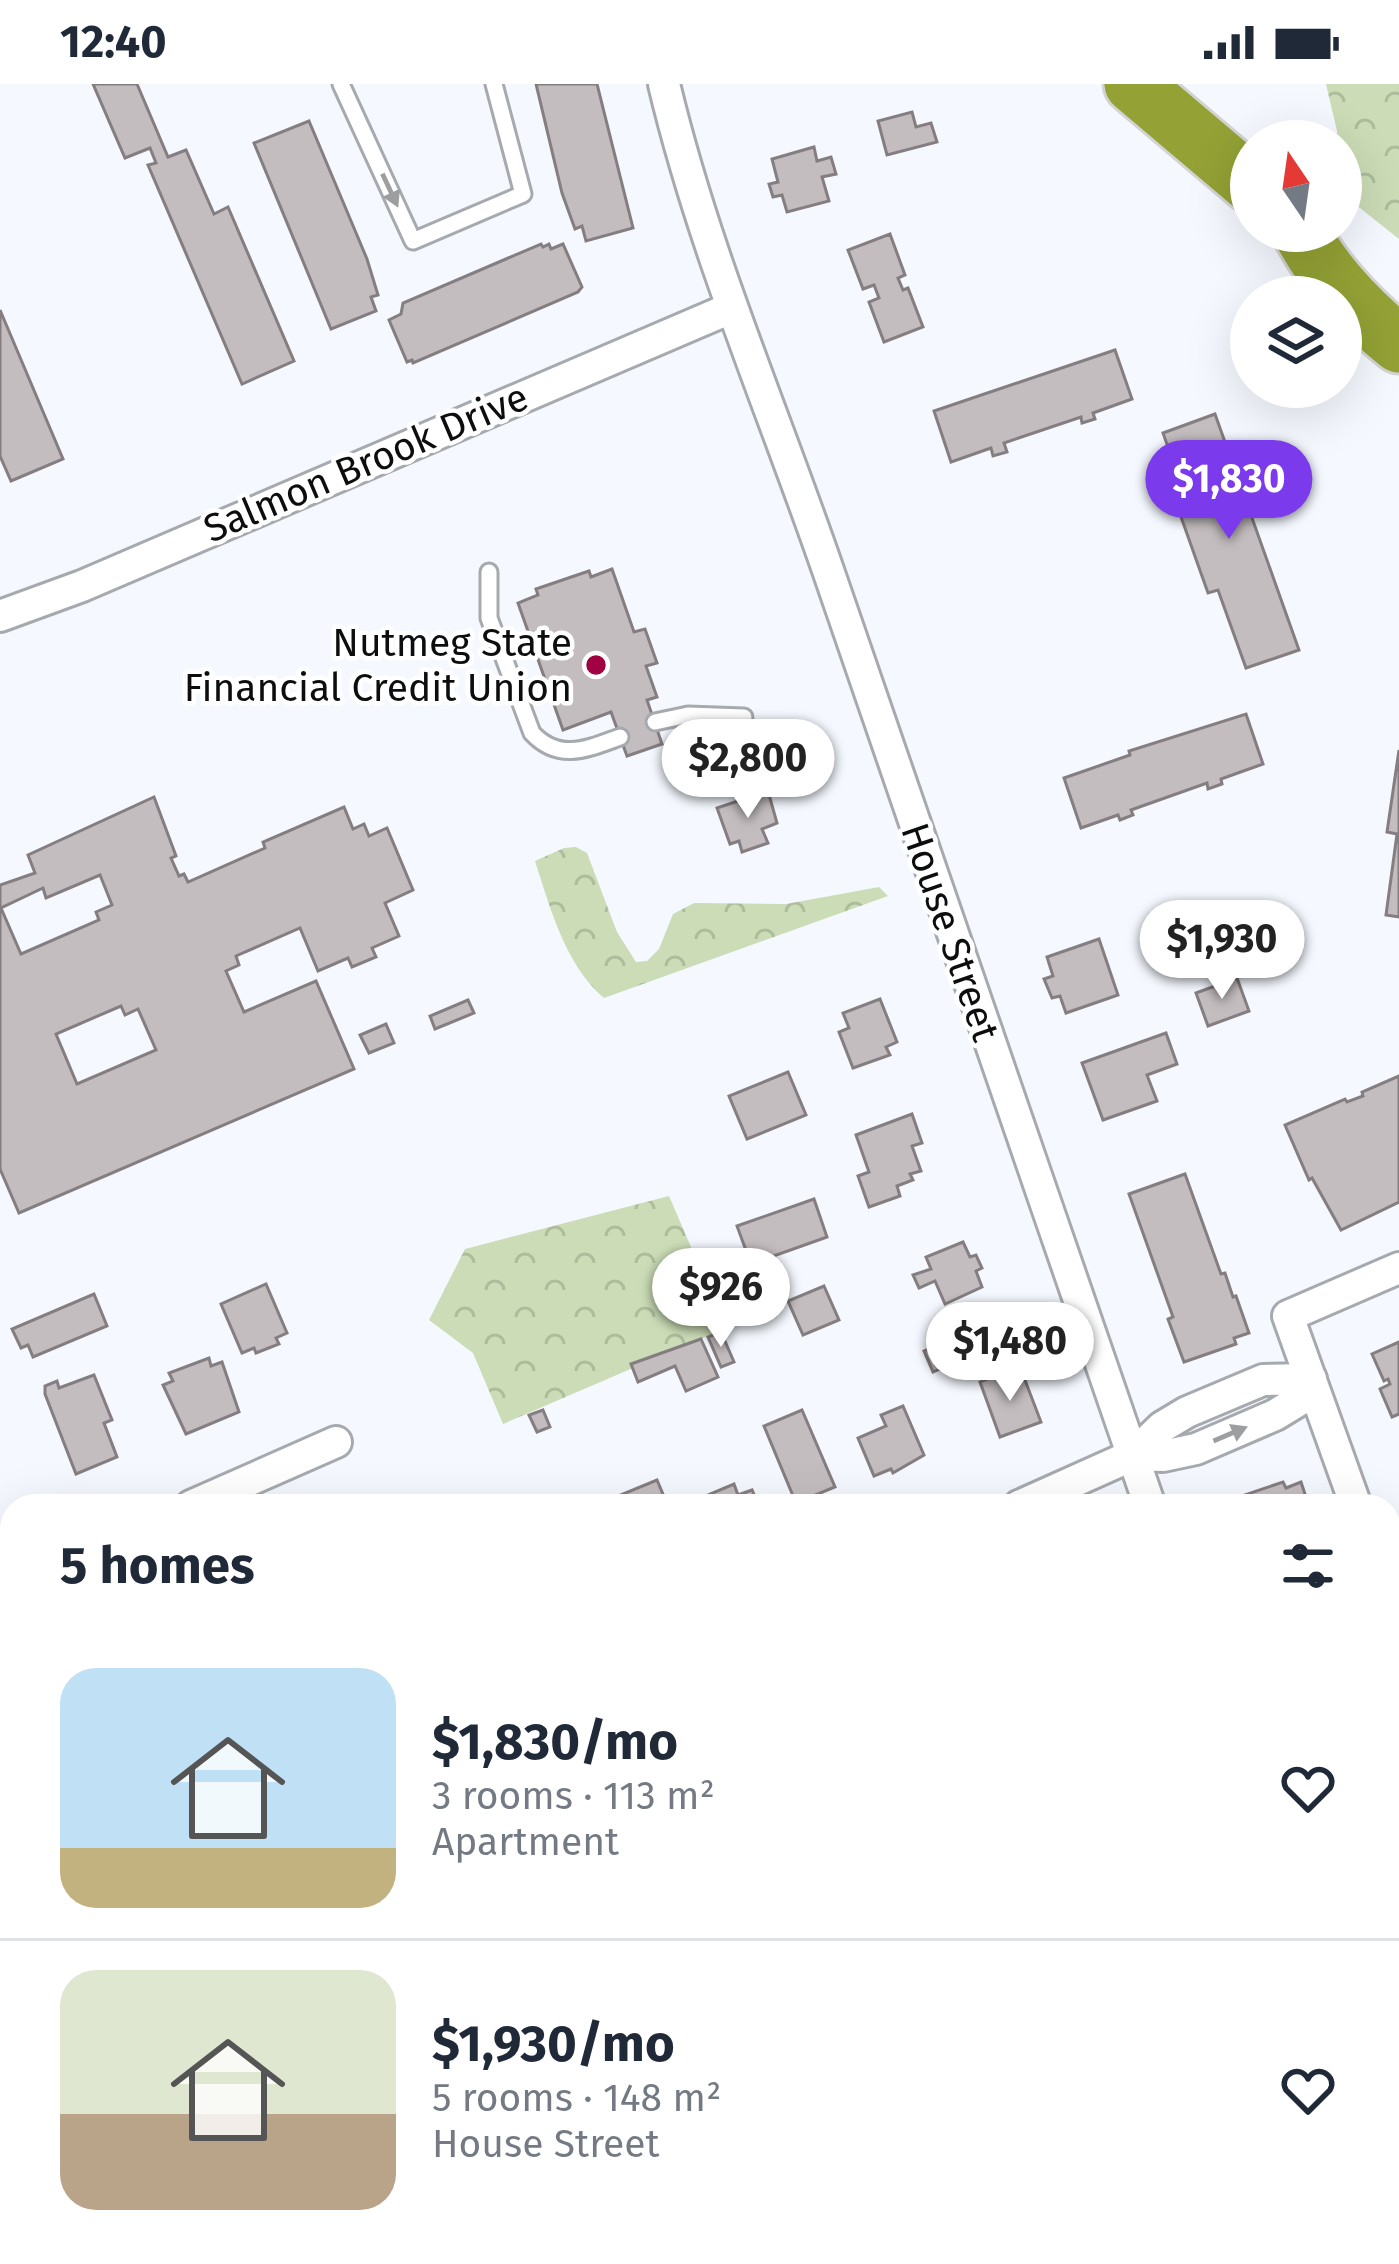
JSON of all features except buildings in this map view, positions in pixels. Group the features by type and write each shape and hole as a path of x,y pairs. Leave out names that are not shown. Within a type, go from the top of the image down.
{"highway":[{"path":"1132,84 1230,166"},
{"path":"1315,252 1350,300 1399,344"},
{"path":"1331,252 1399,305"}],"street":[{"name":"House Street","path":"664,84 694,197 731,308 829,572 952,941 1146,1494"},
{"name":"Salmon Brook Drive","path":"0,616 82,586 731,308"},
{"path":"1352,1494 1288,1316 1399,1268"},
{"path":"1046,1494 1133,1456 1196,1449 1275,1415 1298,1401 1311,1379"},
{"path":"218,1494 336,1442"}],"lane":[{"path":"341,84 412,241 523,194 494,84"},
{"path":"489,572 489,618 532,733 544,746 561,752 620,737"},
{"path":"655,722 688,715 743,717"}],"green space":[{"path":"1326,84 1399,84 1399,239 1362,210 1362,120 1334,120"},
{"path":"576,847 587,853 617,932 636,962 647,961 659,949 673,914 694,903 786,904 879,887 888,896 604,998 569,953 535,861"},
{"path":"669,1196 726,1328 503,1424 473,1353 429,1320 465,1249"}],"place":[{"name":"Nutmeg State Financial Credit Union","path":"596,665"}]}
